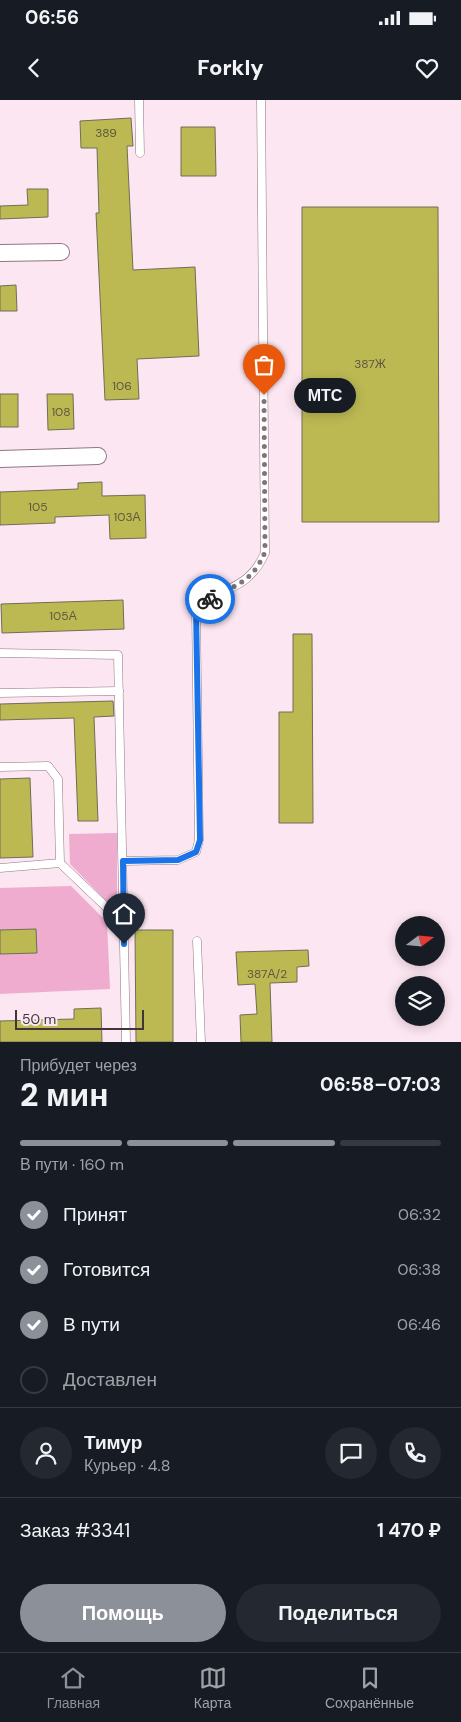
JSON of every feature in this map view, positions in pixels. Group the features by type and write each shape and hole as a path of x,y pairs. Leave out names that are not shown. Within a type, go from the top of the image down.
{"street":[{"path":"0,253 60,252"},
{"path":"0,459 98,456"}],"lane":[{"path":"139,100 140,153"},
{"path":"123,861 178,860 196,852 200,840 196,609 206,601 238,586 251,576 260,566 265,552 261,100"},
{"path":"0,653 118,655 126,1042"},
{"path":"0,693 118,691"},
{"path":"0,767 48,766 58,779 60,864"},
{"path":"0,868 60,864 118,915 124,924"},
{"path":"197,941 201,1042"}],"shaded area":[{"path":"117,833 117,912 70,864 69,834"},
{"path":"71,886 107,922 110,989 0,994 0,888"}],"building":[{"path":"131,118 133,146 127,146 133,270 195,267 199,356 137,359 139,399 105,400 96,213 99,213 97,148 81,148 80,121"},
{"path":"181,127 215,127 216,176 181,176"},
{"path":"27,189 48,189 48,217 0,219 0,206 28,205"},
{"path":"302,207 438,207 439,522 302,522"},
{"path":"16,285 17,311 0,311 0,286"},
{"path":"0,394 18,394 18,427 0,427"},
{"path":"47,394 73,394 74,429 48,430"},
{"path":"102,482 102,496 145,495 146,538 110,539 109,515 55,517 55,523 0,525 0,492 78,489 78,483"},
{"path":"123,600 124,629 2,633 1,604"},
{"path":"293,634 312,634 313,823 279,823 279,712 293,712"},
{"path":"113,701 114,716 94,717 98,821 78,821 74,718 0,720 0,704"},
{"path":"30,778 33,857 0,858 0,779"},
{"path":"36,929 37,953 0,954 0,930"},
{"path":"135,930 173,930 173,1042 136,1042"},
{"path":"308,950 309,966 297,967 297,982 270,983 272,1042 241,1042 240,1015 257,1014 255,984 238,985 236,952"},
{"path":"101,1008 102,1042 0,1042 0,1021 74,1019 74,1009"}],"way so far":[{"path":"210,599 238,586 251,576 260,566 265,552 264,395"}],"place":[{"name":"МТС","path":"264,395"}],"route":[{"path":"124,944 123,861 178,860 196,852 200,840 196,609 210,599"}]}
